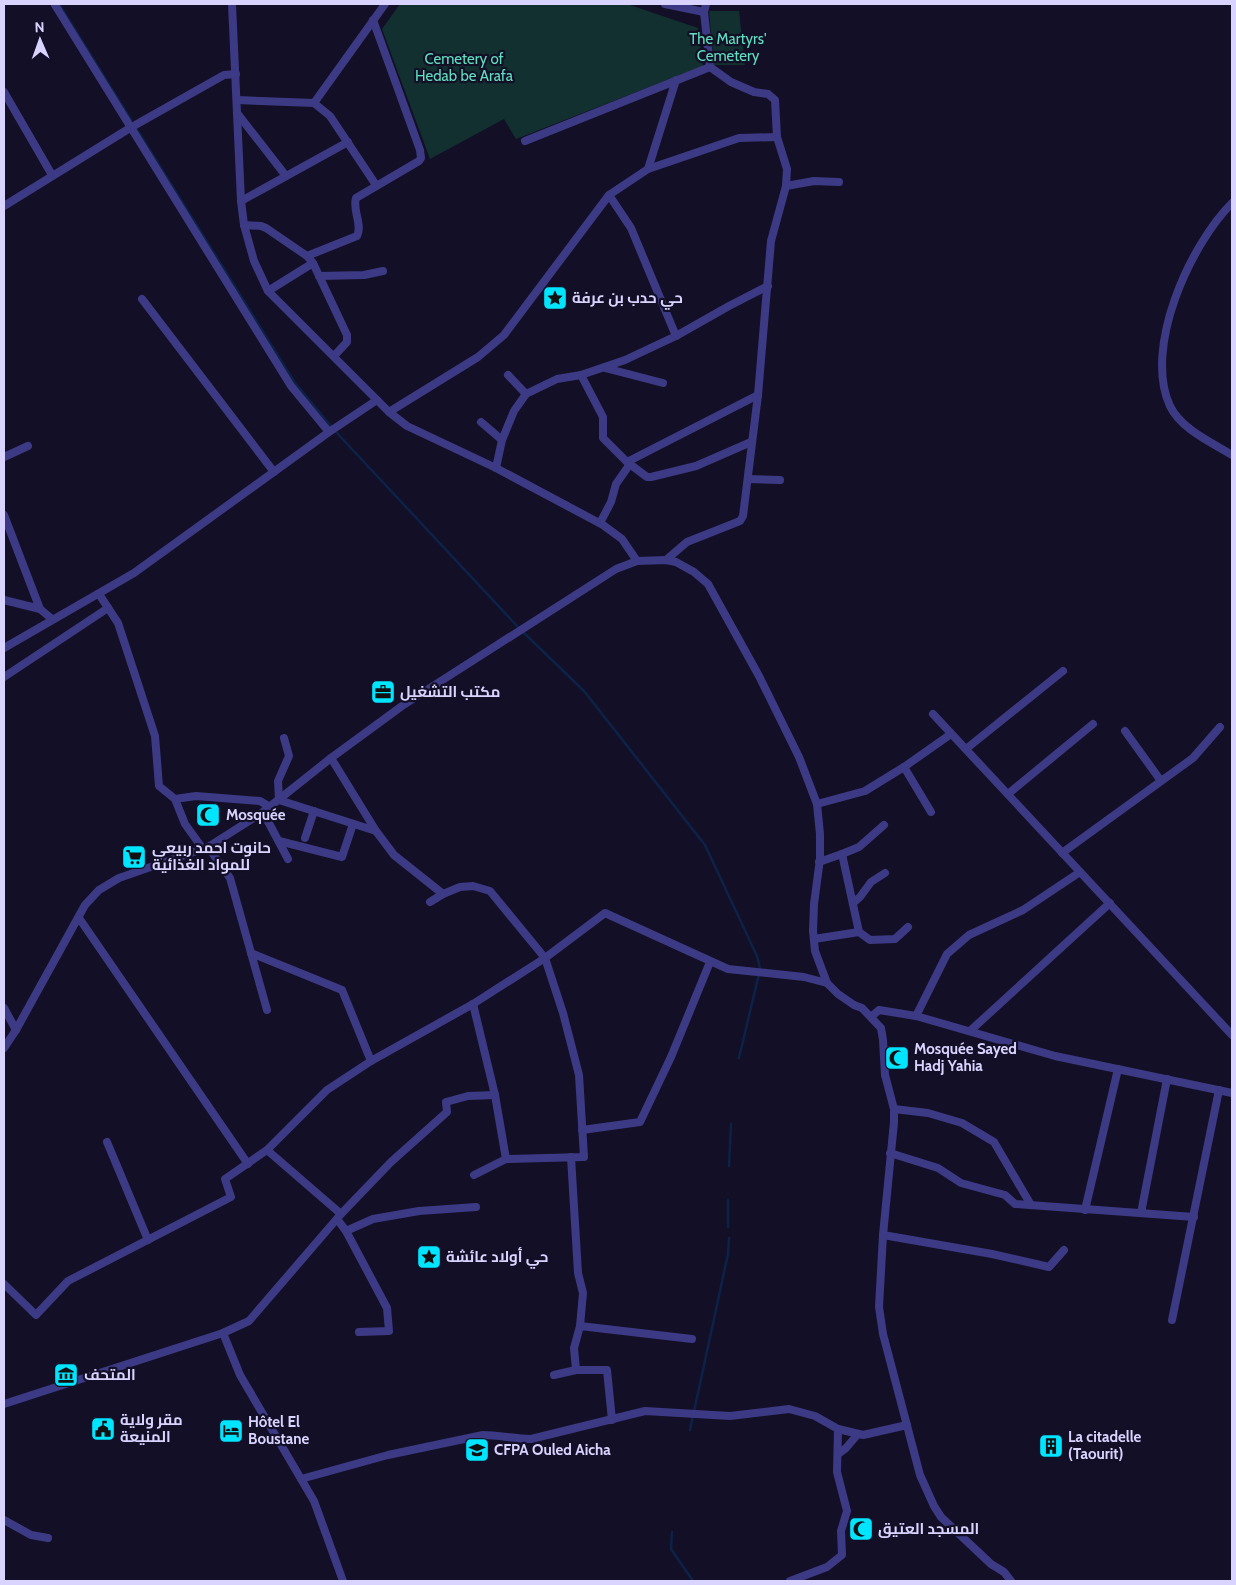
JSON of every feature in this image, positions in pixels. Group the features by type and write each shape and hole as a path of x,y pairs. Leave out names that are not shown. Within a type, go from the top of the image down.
{"street":[{"path":"232,4 241,201 244,225 254,261 268,291 388,412 407,426 496,468 600,523 622,539 637,561"},
{"path":"314,103 385,4"},
{"path":"665,4 705,8 710,67 731,82 754,92 772,96 776,104 778,137 788,170 786,186 771,241 758,395 743,516 740,521 687,542 666,560"},
{"path":"55,5 292,386 329,432"},
{"path":"307,256 357,236 359,231 355,201 360,195 418,161 421,154 373,20"},
{"path":"525,141 710,67"},
{"path":"4,206 130,128 224,75 236,74"},
{"path":"648,169 676,80"},
{"path":"4,92 52,175"},
{"path":"237,100 314,103 330,116 376,185"},
{"path":"238,113 286,176"},
{"path":"388,412 478,357 504,335 609,195 648,169 739,138 778,137"},
{"path":"241,201 348,142"},
{"path":"786,186 814,181 839,182"},
{"path":"609,195 631,228 676,336"},
{"path":"1232,203 1222,213 1195,252 1179,284 1168,322 1162,359 1162,384 1170,407 1179,420 1232,455"},
{"path":"244,225 261,226 307,256 313,263 348,339 334,356"},
{"path":"268,291 313,263"},
{"path":"319,276 364,275 383,270"},
{"path":"496,468 502,440 514,411 526,394 557,379 581,375 625,360 676,336 768,286"},
{"path":"142,299 274,472"},
{"path":"603,368 663,383"},
{"path":"508,374 526,394"},
{"path":"581,375 603,417 603,438 647,477 654,477 696,466 752,442"},
{"path":"600,523 611,502 616,484 629,463 758,395"},
{"path":"4,648 134,573 329,432 377,400"},
{"path":"481,422 502,440"},
{"path":"4,457 28,446"},
{"path":"749,478 780,480"},
{"path":"4,515 40,609"},
{"path":"4,1048 16,1030 85,905 98,890 136,871 205,848 264,812 331,758 402,706 616,569 637,561 666,560 676,562 694,572 708,584 759,676 799,757 817,804 820,834 814,904 815,951 827,983 838,994 872,1016 881,1028 885,1075 894,1108 879,1307 883,1334 920,1475 941,1517 990,1564 1004,1572 1011,1581"},
{"path":"99,594 118,623 155,736 159,786 174,799 185,824 230,878 267,1010"},
{"path":"4,600 40,609 52,619"},
{"path":"4,677 108,608"},
{"path":"966,750 1063,671"},
{"path":"933,714 1232,1035"},
{"path":"1008,794 1093,724"},
{"path":"1062,853 1193,758 1220,727"},
{"path":"1125,731 1161,781"},
{"path":"817,804 865,791 904,767 951,734"},
{"path":"279,800 278,781 289,756 284,738"},
{"path":"331,758 376,831 394,854 443,894"},
{"path":"904,767 931,812"},
{"path":"174,799 196,796 251,800 260,801 270,807"},
{"path":"279,800 376,831"},
{"path":"305,838 314,811"},
{"path":"264,812 288,859"},
{"path":"279,841 342,857 353,824"},
{"path":"819,862 859,847 884,825"},
{"path":"842,854 860,932 870,940 894,939 908,927"},
{"path":"916,1016 947,954 969,935 1023,910 1080,872"},
{"path":"853,903 871,882 885,873"},
{"path":"430,902 460,887 473,886 490,891 544,958 563,1013 579,1074 584,1157 506,1159 474,1175"},
{"path":"970,1031 1110,904"},
{"path":"4,1284 36,1315 68,1281 231,1197 225,1178 267,1150 327,1090 371,1061 473,1004 544,958 605,913 728,969 778,974 827,983"},
{"path":"78,918 248,1164"},
{"path":"814,938 860,932"},
{"path":"251,953 342,990 371,1061"},
{"path":"582,1130 640,1122 671,1057 710,962"},
{"path":"473,1004 495,1095 506,1159"},
{"path":"4,1008 16,1030"},
{"path":"872,1016 879,1010 916,1016 1055,1056 1232,1093"},
{"path":"1085,1210 1118,1069"},
{"path":"1141,1213 1167,1080"},
{"path":"1172,1320 1219,1090"},
{"path":"4,1404 223,1333 249,1321 339,1217 391,1162 447,1112 446,1102 468,1096 495,1095"},
{"path":"894,1108 928,1113 962,1123 994,1142 1031,1205"},
{"path":"107,1142 148,1240"},
{"path":"267,1150 339,1217 387,1308 389,1331 359,1332"},
{"path":"890,1153 938,1168 961,1183 1004,1195 1015,1204 1194,1217"},
{"path":"571,1157 578,1273 583,1294 580,1326 574,1348 576,1370"},
{"path":"346,1231 373,1219 419,1211 476,1207"},
{"path":"883,1235 992,1254 1048,1268 1064,1250"},
{"path":"580,1326 692,1339"},
{"path":"223,1333 240,1375 314,1501 343,1581"},
{"path":"554,1375 576,1370 607,1370 612,1420"},
{"path":"301,1479 388,1454 483,1435 531,1439 645,1411 730,1416 790,1409 815,1416 838,1429 858,1434 871,1434 907,1425"},
{"path":"790,1581 827,1567 842,1555 841,1531 847,1511 836,1464 838,1429"},
{"path":"838,1454 858,1434"},
{"path":"4,1520 31,1535 48,1538"}],"green space":[{"name":"Cemetery of Hedab be Arafa","path":"400,4 627,4 698,28 703,66 516,139 504,119 430,159 382,29"},
{"name":"The Martyrs' Cemetery","path":"709,11 739,11 745,65 714,65"}],"waterway":[{"path":"59,4 131,120"},
{"path":"136,128 295,383 331,426"},
{"path":"336,432 518,627"},
{"path":"524,633 584,691 705,845 757,956 760,968"},
{"path":"739,1058 759,974"},
{"path":"729,1166 731,1124"},
{"path":"728,1200 728,1227"},
{"path":"690,1430 728,1254 729,1238"},
{"path":"672,1532 671,1549 693,1581"}],"place":[{"name":"حي حدب بن عرفة","path":"555,298"},
{"name":"مكتب التشغيل","path":"383,692"},
{"name":"Mosquée","path":"208,815"},
{"name":"حانوت احمد ربيعي للمواد الغذائية","path":"134,857"},
{"name":"Mosquée Sayed Hadj Yahia","path":"897,1058"},
{"name":"حي أولاد عائشة","path":"429,1257"},
{"name":"المتحف","path":"66,1375"},
{"name":"مقر ولاية المنيعة","path":"103,1429"},
{"name":"Hôtel El Boustane","path":"231,1431"},
{"name":"La citadelle (Taourit)","path":"1051,1446"},
{"name":"CFPA Ouled Aicha","path":"477,1450"},
{"name":"المسجد العتيق","path":"861,1529"}]}
